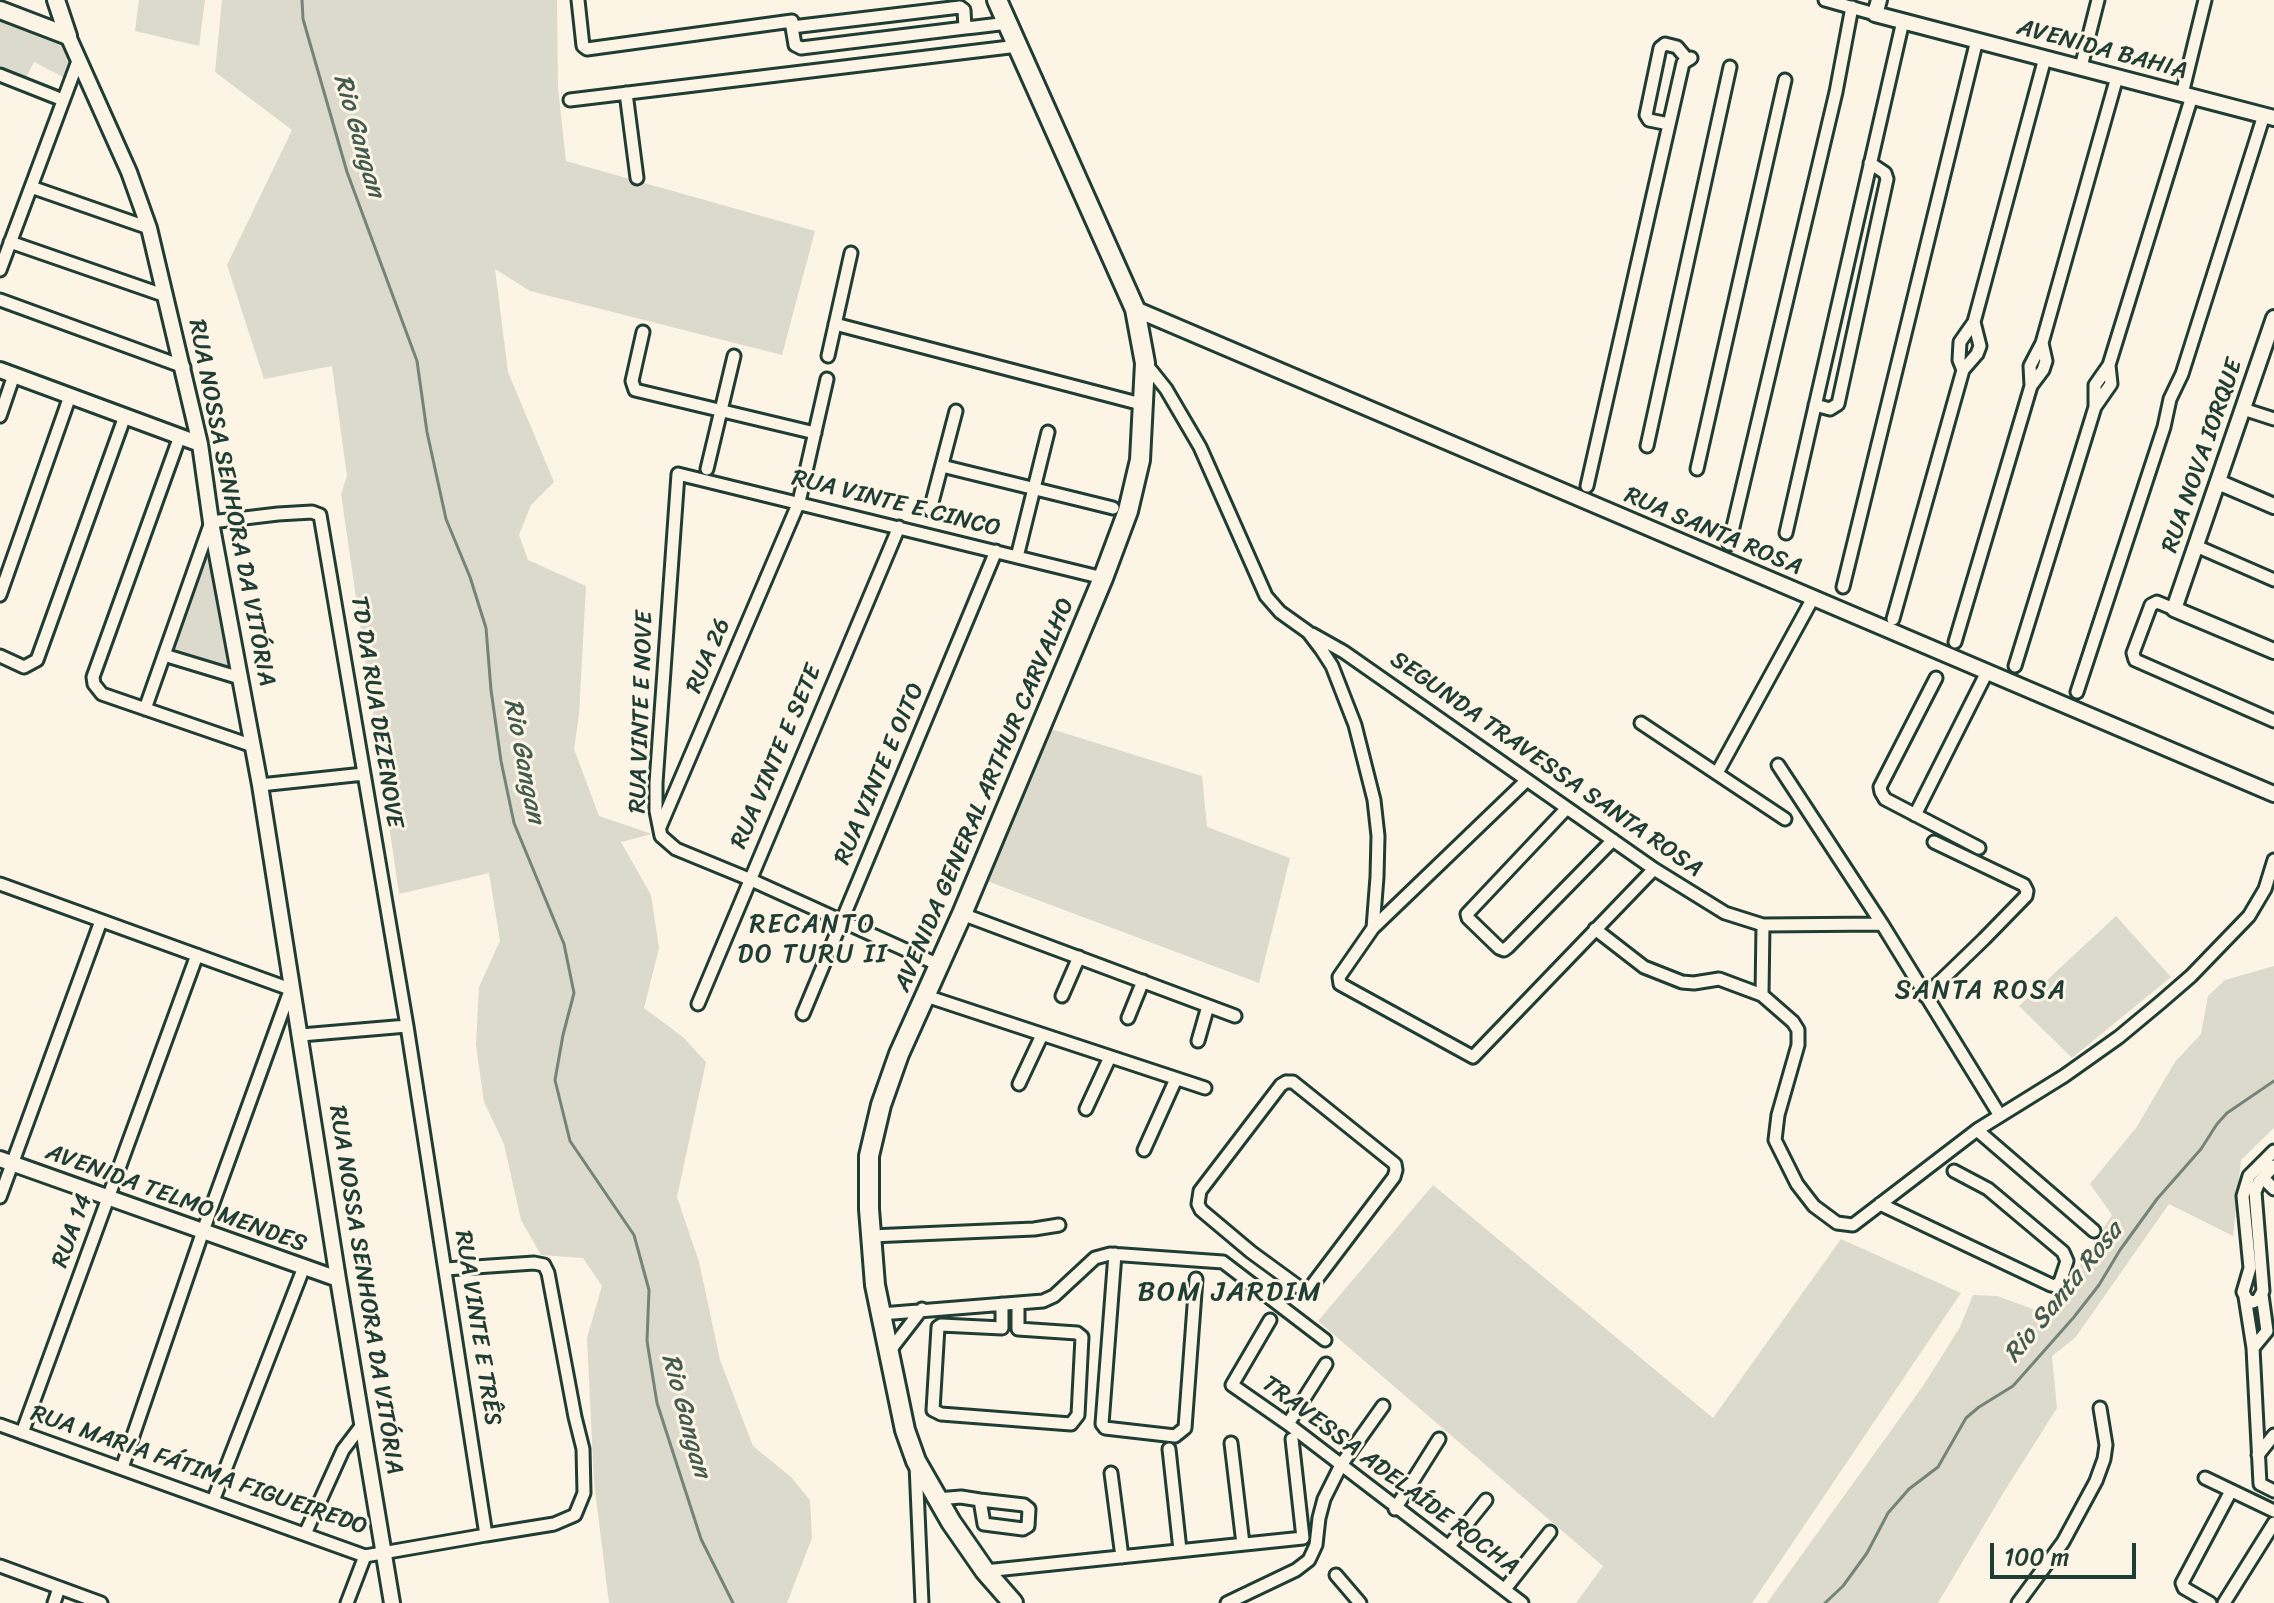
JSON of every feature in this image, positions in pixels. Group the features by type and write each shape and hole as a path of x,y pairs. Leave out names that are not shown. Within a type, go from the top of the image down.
{"main road":[{"name":"AVENIDA GENERAL ARTHUR CARVALHO","path":"997,0 1135,309 1145,363 1145,405 1134,489 1103,578 962,914 899,1054 873,1132 868,1169 871,1236 881,1314 905,1430 916,1461 937,1499 985,1571 1013,1603"},
{"path":"48,28 57,24 58,7"},
{"name":"RUA NOSSA SENHORA DA VITÓRIA","path":"58,7 68,36"},
{"path":"0,10 68,36"}],"street":[{"path":"578,0 583,46 587,49 792,21"},
{"name":"AVENIDA BAHIA","path":"1825,0 1852,7 1877,7 1902,25 2044,62 2081,67 2116,81 2267,118"},
{"path":"2081,67 2098,0"},
{"path":"2015,666 2095,407 2095,385 2109,365 2188,98 2205,0"},
{"path":"965,28 964,10 960,7 792,27 795,45 801,48 1008,23"},
{"path":"1729,544 1836,92 1852,7"},
{"path":"1786,533 1902,25"},
{"name":"RUA NOSSA SENHORA DA VITÓRIA","path":"68,36 129,172 149,228 200,444 211,522 260,785 392,1603"},
{"path":"1587,486 1683,63 1689,59 1674,46 1665,44 1660,48 1646,115 1649,120 1669,124"},
{"path":"1843,587 1976,44"},
{"path":"570,100 1018,46"},
{"path":"0,270 78,61"},
{"path":"1963,370 1959,360 1960,342 1974,322 2044,62"},
{"path":"1647,446 1728,72"},
{"path":"0,75 63,100"},
{"path":"1955,642 2031,386 2046,361 2042,343 2116,81"},
{"path":"1697,469 1784,86"},
{"path":"626,93 637,178"},
{"path":"2077,692 2164,427 2170,399 2182,374 2267,118"},
{"path":"1815,405 1830,409 1838,404 1887,179 1885,173 1870,163"},
{"path":"31,187 149,228"},
{"path":"10,242 166,296"},
{"path":"828,356 851,253"},
{"path":"0,300 184,367"},
{"name":"RUA SANTA ROSA","path":"1135,309 1401,427 2274,794"},
{"name":"RUA NOVA IORQUE","path":"2174,609 2274,318"},
{"path":"1893,619 1963,370 1980,346 1974,322"},
{"path":"835,324 1145,405"},
{"path":"643,332 632,388 815,433"},
{"path":"707,469 734,356"},
{"path":"1145,363 1166,389 1200,447 1266,596 1280,612 1308,632 1337,678 1370,777 1378,836 1373,928"},
{"path":"0,416 7,373 200,444"},
{"name":"RUA 26","path":"660,828 799,502 827,379"},
{"path":"0,595 70,396"},
{"path":"2243,409 2274,419"},
{"path":"930,510 956,411"},
{"path":"5,658 24,667 37,660 125,416"},
{"path":"1017,557 1048,432"},
{"path":"180,436 93,677 94,684 102,694 253,746"},
{"path":"942,466 1113,508"},
{"name":"RUA VINTE E CINCO","path":"678,474 1103,578"},
{"name":"RUA VINTE E NOVE","path":"678,474 656,783 656,811 661,836 676,849 939,965"},
{"path":"2218,482 2274,506"},
{"name":"TD DA RUA DEZENOVE","path":"211,522 278,514 312,512 320,515 407,1026"},
{"path":"145,709 211,522"},
{"name":"RUA VINTE E SETE","path":"698,1004 899,527"},
{"path":"2196,546 2274,580"},
{"name":"RUA VINTE E OITO","path":"803,1014 996,551"},
{"path":"1717,773 1813,598"},
{"path":"2274,651 2154,603 2133,653 2135,660 2274,721"},
{"name":"SEGUNDA TRAVESSA SANTA ROSA","path":"1308,632 1344,652 1654,869 1725,913 1763,925 1882,924"},
{"path":"164,655 240,678"},
{"path":"1915,815 1987,672"},
{"path":"1936,678 1880,787 1885,799 1979,848"},
{"path":"1641,723 1785,819"},
{"path":"1778,765 1882,924 1999,1114"},
{"path":"260,785 364,774"},
{"path":"1527,780 1373,928 1338,981 1473,1057 1654,869"},
{"path":"1567,808 1467,914 1499,948 1504,950 1508,947 1613,840"},
{"path":"1925,996 2026,896 2026,888 1934,842"},
{"path":"1595,929 1644,967 1665,977 1694,983 1719,979 1762,995 1798,1030 1798,1045 1775,1128 1778,1147 1797,1184 1814,1206 1837,1223 1853,1225 1999,1114 2064,1076 2119,1037 2191,976 2249,916 2265,889 2274,860"},
{"path":"1,887 291,986"},
{"path":"962,914 1235,1016"},
{"path":"0,1197 6,1161 101,921"},
{"path":"1762,995 1763,925"},
{"name":"RUA 14","path":"22,1433 197,955"},
{"path":"1062,996 1079,957"},
{"path":"1128,1018 1143,981"},
{"name":"RUA NOSSA SENHORA DA VITÓRIA","path":"122,1468 291,986"},
{"path":"926,996 1205,1088"},
{"path":"1198,1041 1208,1006"},
{"path":"301,1035 407,1026"},
{"name":"RUA VINTE E TRÊS","path":"407,1026 486,1535"},
{"path":"1019,1084 1042,1035"},
{"path":"1086,1109 1110,1057"},
{"path":"1144,1150 1176,1079"},
{"path":"1293,1082 1395,1164 1394,1177 1310,1288 1298,1288 1251,1252 1201,1210 1197,1197 1281,1085 1293,1082"},
{"path":"1977,1130 2094,1231"},
{"path":"2274,1151 2249,1176 2245,1187 2250,1268 2244,1289 2251,1321 2260,1484 2274,1491"},
{"name":"AVENIDA TELMO MENDES","path":"6,1161 338,1279"},
{"path":"2253,1348 2265,1335 2267,1320 2262,1295 2255,1192 2274,1167"},
{"path":"1880,1204 2051,1285 2060,1282 2067,1261 2063,1252 1996,1195 1954,1171"},
{"path":"2263,1178 2274,1189"},
{"path":"871,1236 1034,1229 1059,1225"},
{"path":"1236,1270 1251,1252"},
{"path":"881,1314 1048,1299 1095,1258 1115,1254 1223,1262 1325,1340"},
{"path":"1115,1254 1102,1424 1105,1428 1175,1436 1183,1431 1186,1425 1196,1279"},
{"path":"383,1551 554,1524 575,1515 584,1493 583,1449 544,1265 534,1263 446,1269"},
{"path":"213,1501 304,1267"},
{"path":"2245,1297 2253,1302 2262,1295"},
{"path":"1018,1303 1018,1329"},
{"path":"1002,1304 1002,1328"},
{"path":"888,1354 922,1309"},
{"name":"TRAVESSA ADELAÍDE ROCHA","path":"1270,1320 1232,1385 1288,1424 1395,1509 1522,1603"},
{"path":"2251,1321 2267,1320"},
{"path":"938,1327 1002,1328 1081,1335 1078,1415 1073,1422 941,1414 933,1410 938,1327"},
{"path":"1288,1424 1326,1364"},
{"path":"1227,1603 1296,1570 1309,1560 1316,1545 1320,1509 1341,1465 1383,1406"},
{"path":"2018,1603 2063,1542 2096,1481 2106,1445 2100,1408"},
{"name":"RUA MARIA FÁTIMA FIGUEIREDO","path":"0,1425 365,1556 383,1551"},
{"path":"305,1534 343,1450 362,1425"},
{"path":"2258,1455 2274,1435"},
{"path":"985,1571 1303,1538 1292,1439"},
{"path":"1395,1509 1439,1439"},
{"path":"1231,1443 1243,1544"},
{"path":"1169,1449 1180,1550"},
{"path":"916,1461 922,1603"},
{"path":"1111,1473 1122,1557"},
{"path":"2205,1478 2274,1511"},
{"path":"2210,1603 2184,1588 2182,1583 2231,1491"},
{"path":"937,1499 980,1500 1028,1506 1028,1526 1023,1529 984,1524 980,1500"},
{"path":"1449,1546 1486,1500"},
{"path":"2224,1603 2274,1523"},
{"path":"1505,1589 1550,1532"},
{"path":"347,1603 365,1556"},
{"path":"0,1566 101,1603"},
{"path":"1336,1575 1360,1603"},
{"path":"54,1603 59,1588"}],"shaded area":[{"path":"139,0 205,0 199,46 135,31"},
{"path":"222,0 557,0 558,88 566,161 815,231 782,355 530,291 495,269 508,372 554,482 531,505 519,535 528,560 586,586 579,715 574,749 599,816 652,834 621,842 651,895 659,948 644,1008 683,1037 706,1062 677,1197 699,1262 720,1360 753,1446 791,1477 810,1500 812,1538 787,1603 609,1603 594,1482 587,1338 602,1286 583,1258 541,1255 521,1220 504,1144 484,1102 476,1045 479,987 500,941 489,873 399,894 341,494 347,476 332,366 264,379 227,265 292,130 215,72"},
{"path":"0,18 63,40 70,66 65,78 34,62 25,80 0,70"},
{"path":"209,541 232,673 169,653"},
{"path":"1048,728 1202,776 1207,827 1290,858 1259,983 987,881"},
{"path":"2116,916 2171,977 2072,1058 2019,1006"},
{"path":"2274,966 2274,1128 2241,1160 2233,1236 2169,1204 2075,1338 2052,1356 2057,1408 1938,1603 1767,1603 1923,1386 1960,1327 1973,1295 1997,1296 2049,1315 2112,1215 2090,1184 2136,1128 2175,1062 2201,1034 2208,996 2225,980"},
{"path":"1433,1185 1713,1418 1841,1239 1961,1293 1752,1603 1576,1603 1603,1566 1318,1321"}],"waterway":[{"name":"Rio Gangan","path":"302,0 303,19 347,172 417,361 427,432 446,519 470,577 486,628 501,761 514,823 564,944 574,993 555,1080 570,1141 634,1235 649,1290 647,1341 657,1403 701,1539 733,1603"},
{"name":"Rio Santa Rosa","path":"1825,1603 1843,1586 1867,1553 1888,1513 1909,1489 1938,1467 1966,1418 2013,1386 2074,1317 2157,1199 2201,1149 2217,1124 2227,1113 2274,1081"}],"district":[{"name":"RECANTO DO TURU II","path":"813,940"},
{"name":"SANTA ROSA","path":"1981,991"},
{"name":"BOM JARDIM","path":"1230,1293"}]}
